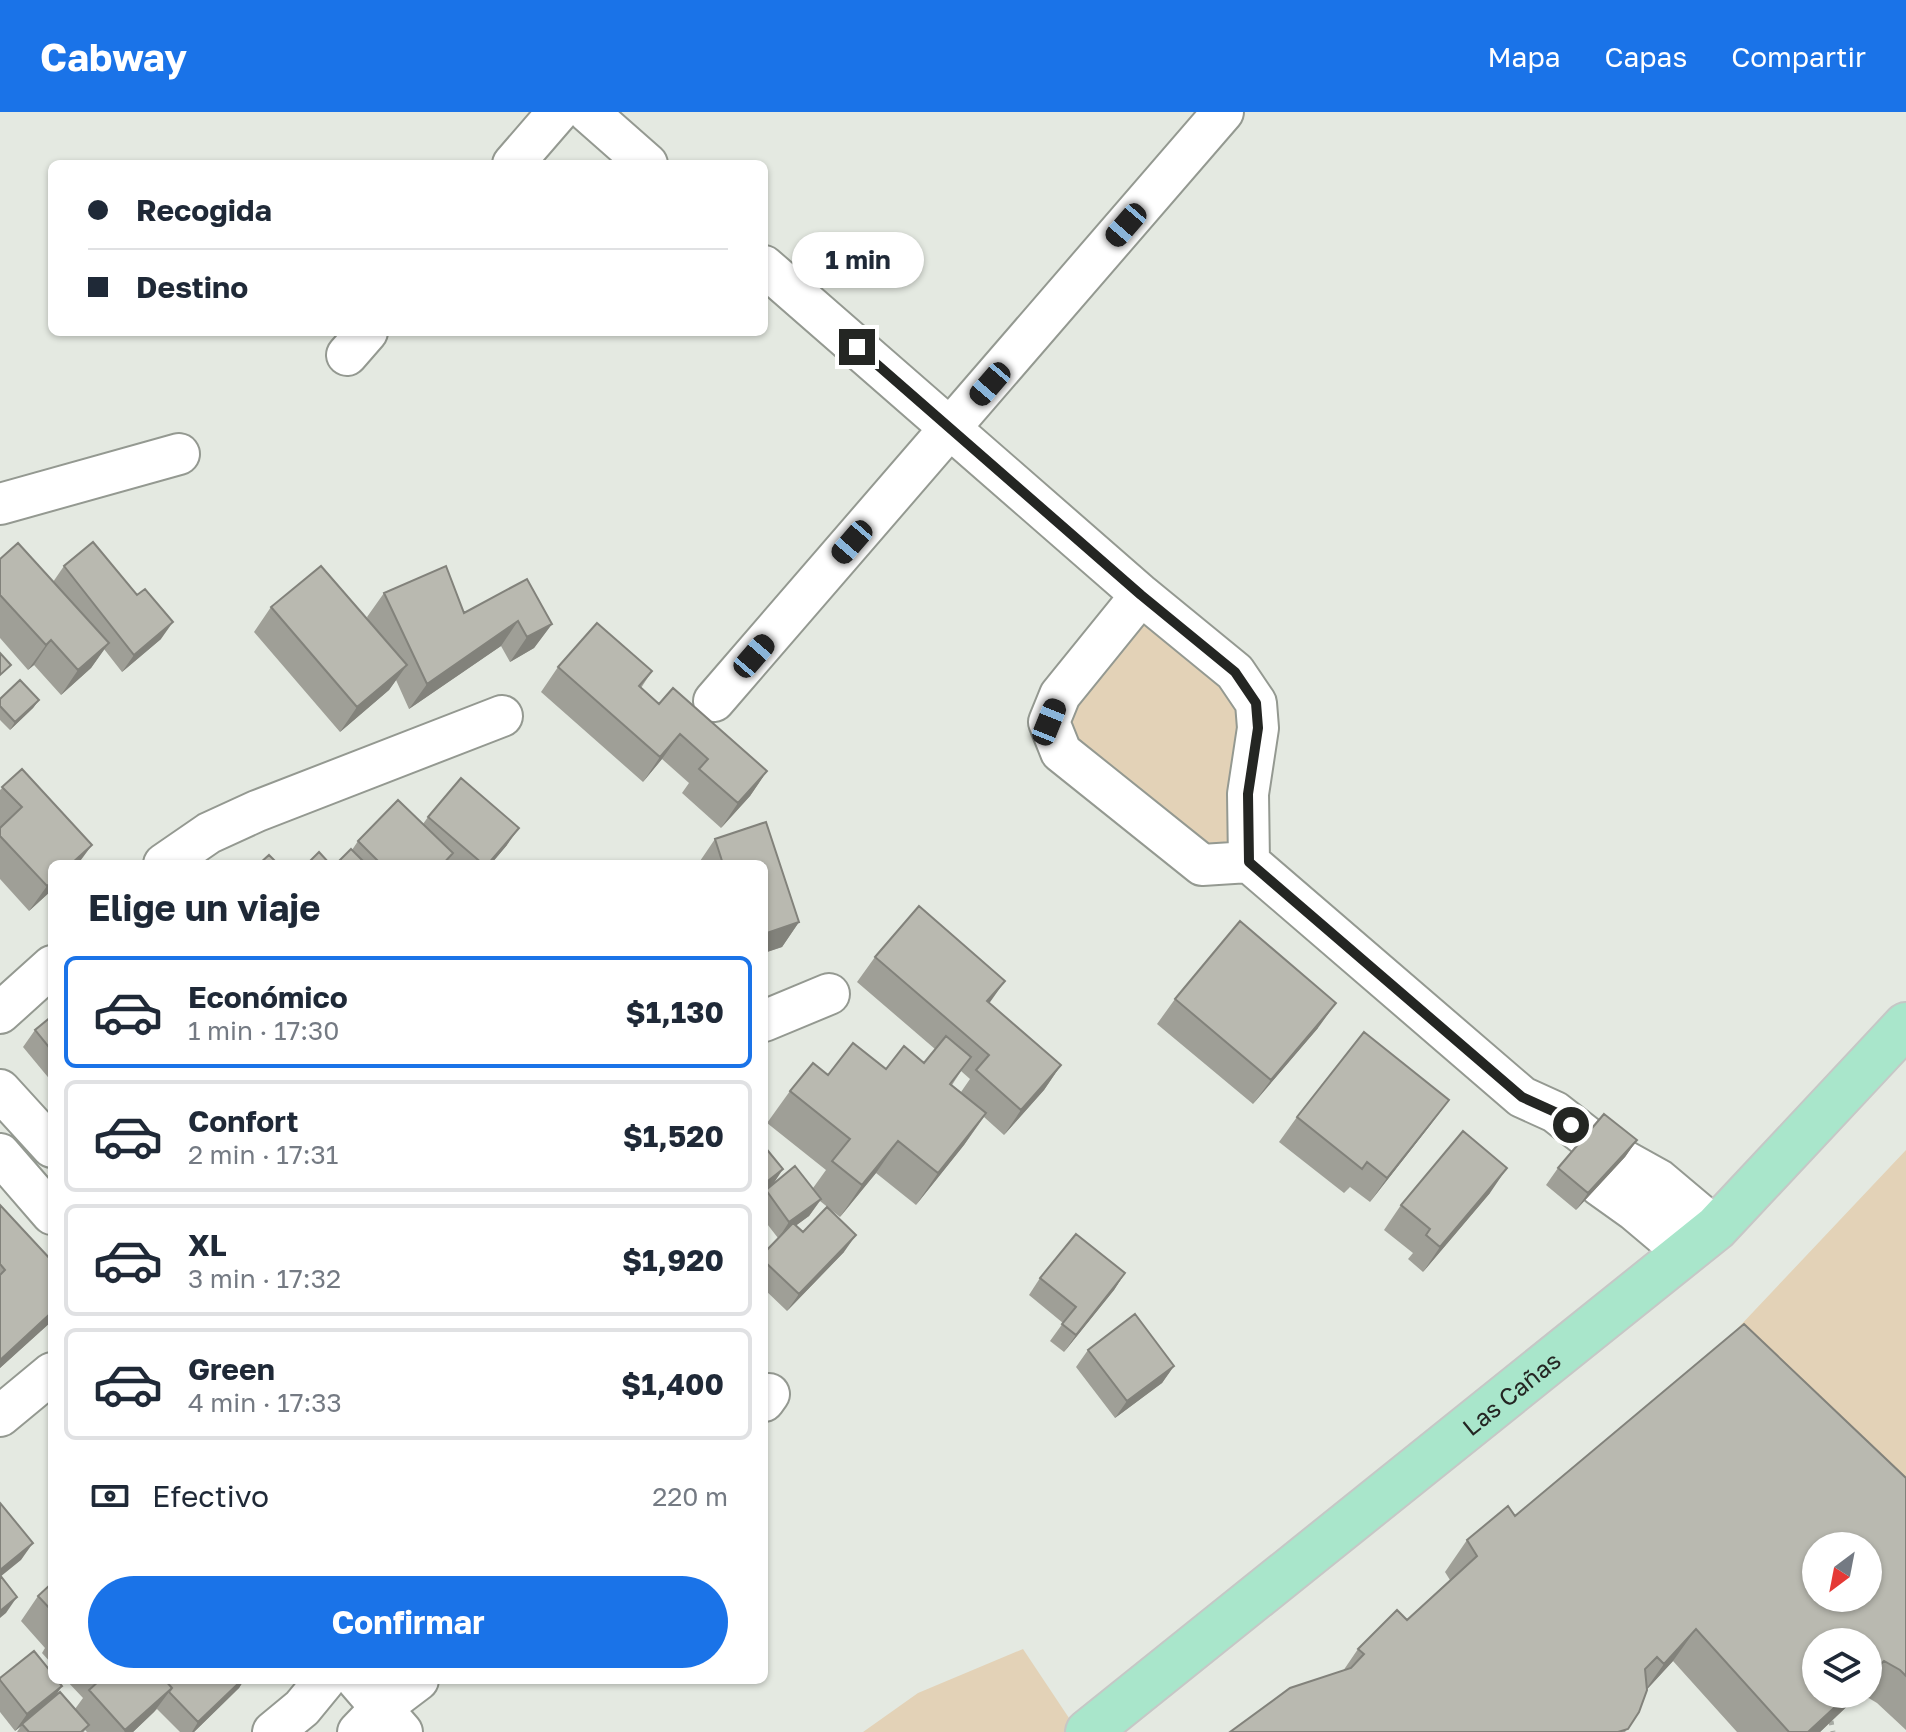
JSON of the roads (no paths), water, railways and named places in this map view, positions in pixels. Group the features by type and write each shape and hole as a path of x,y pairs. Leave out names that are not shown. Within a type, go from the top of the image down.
{"main road":[{"name":"Las Cañas","path":"1088,1732 1701,1240 1906,1025"}],"street":[{"path":"516,160 558,112"},
{"path":"588,112 642,160"},
{"path":"714,701 1223,112"},
{"path":"768,269 1141,595 1235,672 1256,703 1258,728 1248,794 1249,862"},
{"path":"0,504 179,454"},
{"path":"1141,595 1060,695 1049,722 1061,752 1202,865 1249,862 1522,1097 1537,1128 1578,1148"},
{"path":"170,860 209,833 257,811 502,716"},
{"path":"0,1013 48,970"},
{"path":"768,1019 829,994"},
{"path":"0,1090 48,1143"},
{"path":"0,1154 48,1209"},
{"path":"1611,1172 1647,1195 1701,1240"},
{"path":"0,1416 48,1376"},
{"path":"374,1713 413,1684"}]}
